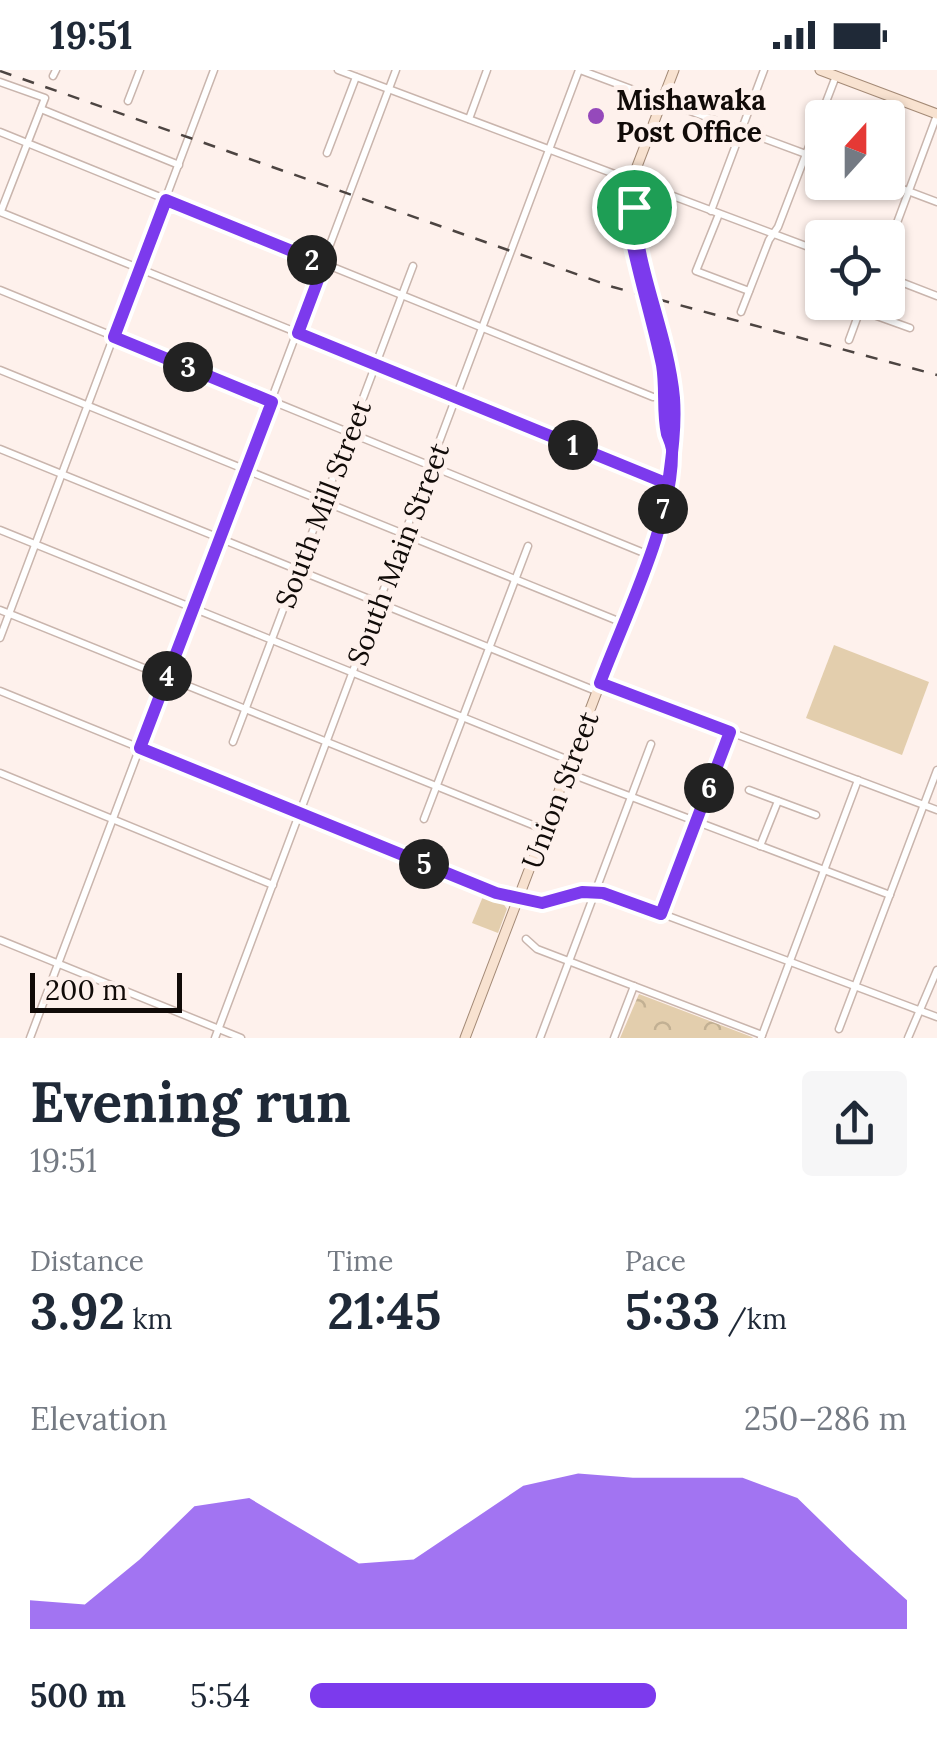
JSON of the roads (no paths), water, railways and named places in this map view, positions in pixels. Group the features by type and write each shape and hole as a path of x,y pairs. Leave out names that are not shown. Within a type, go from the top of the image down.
{"main road":[{"path":"672,443 675,435 671,378 632,199 634,182 674,70"},
{"path":"820,70 937,115"},
{"path":"634,213 640,198 663,192"},
{"path":"632,199 628,223 662,366 672,443"},
{"name":"Union Street","path":"465,1038 648,555 668,484 672,443"}],"street":[{"path":"128,102 140,70"},
{"path":"0,638 214,70"},
{"path":"338,70 805,246"},
{"path":"30,1038 396,70"},
{"path":"469,119 487,70"},
{"path":"580,70 805,154"},
{"name":"South Main Street","path":"215,1038 580,70"},
{"path":"749,291 696,271 764,70"},
{"path":"827,100 836,76"},
{"path":"327,153 356,77"},
{"path":"0,82 44,98 0,213 668,484"},
{"path":"41,108 179,165"},
{"path":"898,220 937,115"},
{"path":"0,132 652,397"},
{"path":"741,312 805,156"},
{"path":"905,191 937,202"},
{"path":"649,243 663,192"},
{"name":"South Mill Street","path":"233,742 412,266"},
{"path":"905,284 937,296"},
{"path":"0,290 648,555"},
{"path":"849,340 856,320"},
{"path":"892,320 910,328"},
{"path":"0,370 622,624"},
{"path":"0,449 489,648 937,810"},
{"path":"0,530 570,761"},
{"path":"424,820 528,546"},
{"path":"0,610 544,830"},
{"path":"0,691 518,900 549,903 582,892 596,892 937,1018"},
{"path":"661,914 730,732"},
{"path":"540,1038 652,744"},
{"path":"839,1029 937,770"},
{"path":"566,772 890,895"},
{"path":"0,773 273,885"},
{"path":"526,938 537,949 762,1036 858,780"},
{"path":"749,790 816,816"},
{"path":"760,846 778,801"},
{"path":"0,940 242,1038"},
{"path":"908,1038 937,970"},
{"path":"614,1038 634,986"}],"railway":[{"path":"0,71 613,287 937,375"}],"place":[{"name":"Mishawaka Post Office","path":"596,116"}]}
